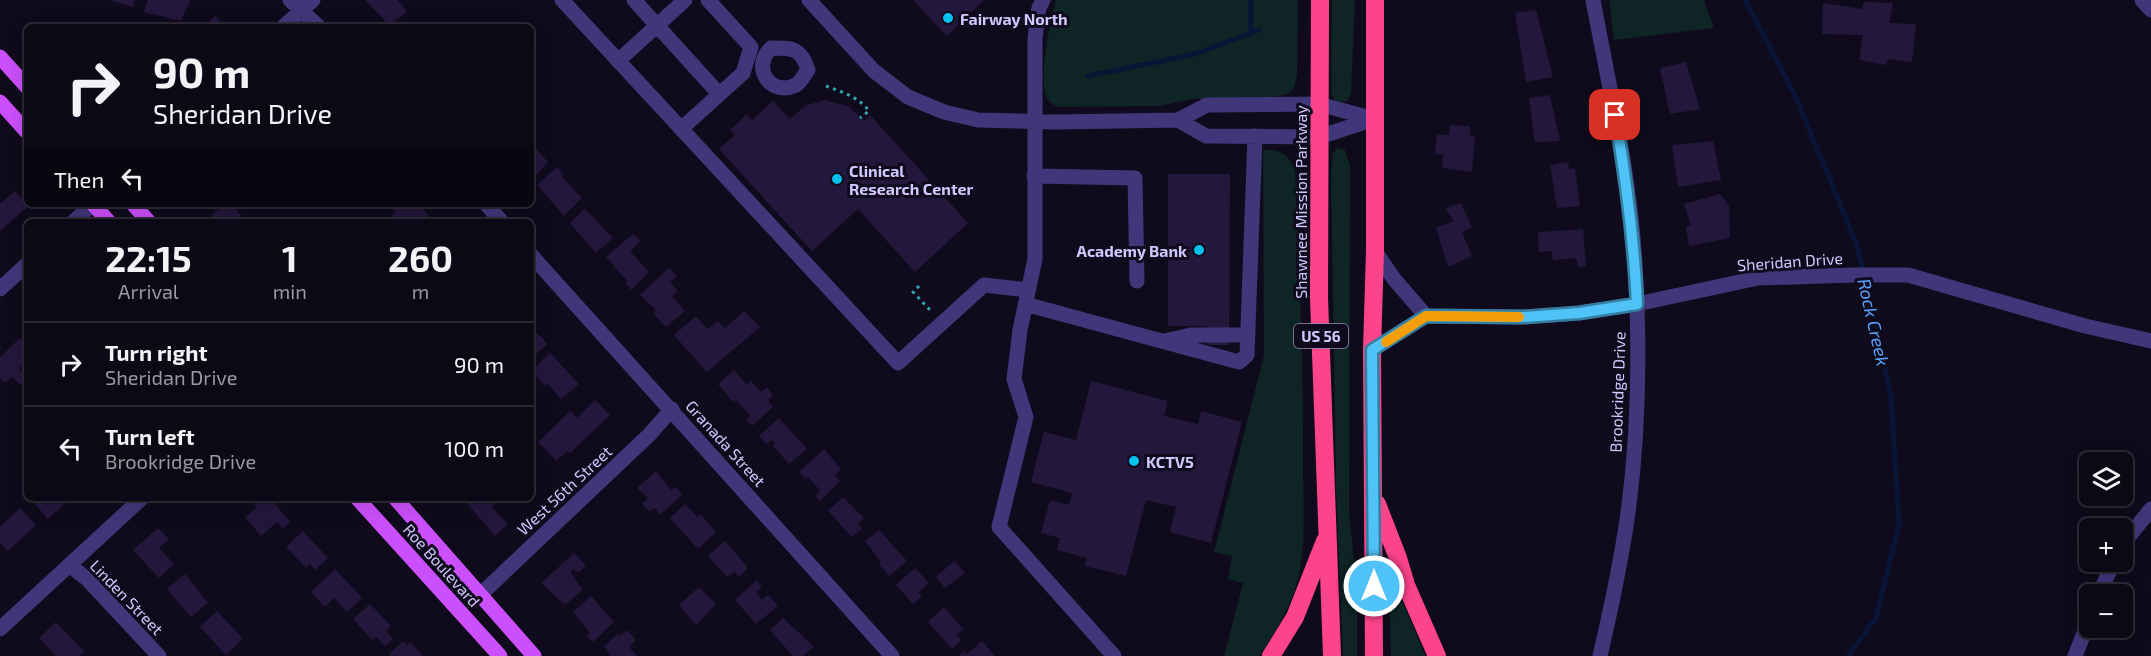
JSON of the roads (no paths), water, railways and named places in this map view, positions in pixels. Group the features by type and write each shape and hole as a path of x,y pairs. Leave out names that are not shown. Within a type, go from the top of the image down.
{"highway":[{"name":"Shawnee Mission Parkway","path":"1320,0 1319,298 1332,656"},
{"name":"US 56","path":"1374,656 1372,350 1375,251 1375,0"},
{"path":"1373,494 1406,585 1437,656"},
{"path":"1271,656 1295,617 1328,534"}],"main road":[{"path":"0,57 24,84"},
{"path":"0,102 24,129"},
{"path":"96,207 106,219"},
{"path":"136,207 146,219"},
{"name":"Roe Boulevard","path":"360,501 500,656"},
{"name":"Roe Boulevard","path":"398,501 534,656"}],"street":[{"path":"562,0 898,363 984,285 1161,341 1239,362 1247,355 1255,136"},
{"path":"634,0 719,94"},
{"path":"618,61 686,0"},
{"path":"681,129 742,73 752,47 708,0"},
{"path":"809,0 874,71 908,97 944,112 978,120 1178,120 1207,105 1319,104 1374,119"},
{"path":"1043,0 1039,8 1035,38 1033,121 1035,259 1020,330 1014,380 1026,417 999,527 1114,656"},
{"name":"Brookridge Drive","path":"1593,0 1623,161 1635,262 1639,343 1637,413 1628,512 1617,581 1601,649"},
{"path":"2142,0 2151,10"},
{"path":"286,24 302,3 317,24"},
{"path":"745,65 761,66"},
{"path":"1178,120 1206,136 1319,137 1374,119"},
{"path":"1034,176 1135,178 1137,281"},
{"path":"76,219 90,207"},
{"path":"489,207 499,219"},
{"path":"1372,350 1426,316 1394,279 1375,251"},
{"name":"Granada Street","path":"534,258 892,656"},
{"path":"0,289 24,267"},
{"name":"Sheridan Drive","path":"1426,316 1523,317 1579,313 1637,304 1758,278 1802,275 1908,276 2085,326 2151,341"},
{"path":"1161,341 1191,335 1248,335"},
{"name":"West 56th Street","path":"480,595 649,435 672,409"},
{"path":"0,629 139,501"},
{"path":"2133,531 2151,508"},
{"name":"Linden Street","path":"69,564 86,578 159,656"},
{"path":"2075,656 2082,638"}],"waterway":[{"path":"1251,0 1251,33"},
{"name":"Rock Creek","path":"1745,0 1794,93 1857,245 1891,395 1899,525 1876,618 1848,656"},
{"path":"1088,76 1195,54 1259,30"}],"place":[{"name":"Fairway North","path":"948,18"},
{"name":"Clinical Research Center","path":"837,179"},
{"name":"Academy Bank","path":"1199,250"},
{"name":"KCTV5","path":"1134,461"}]}
